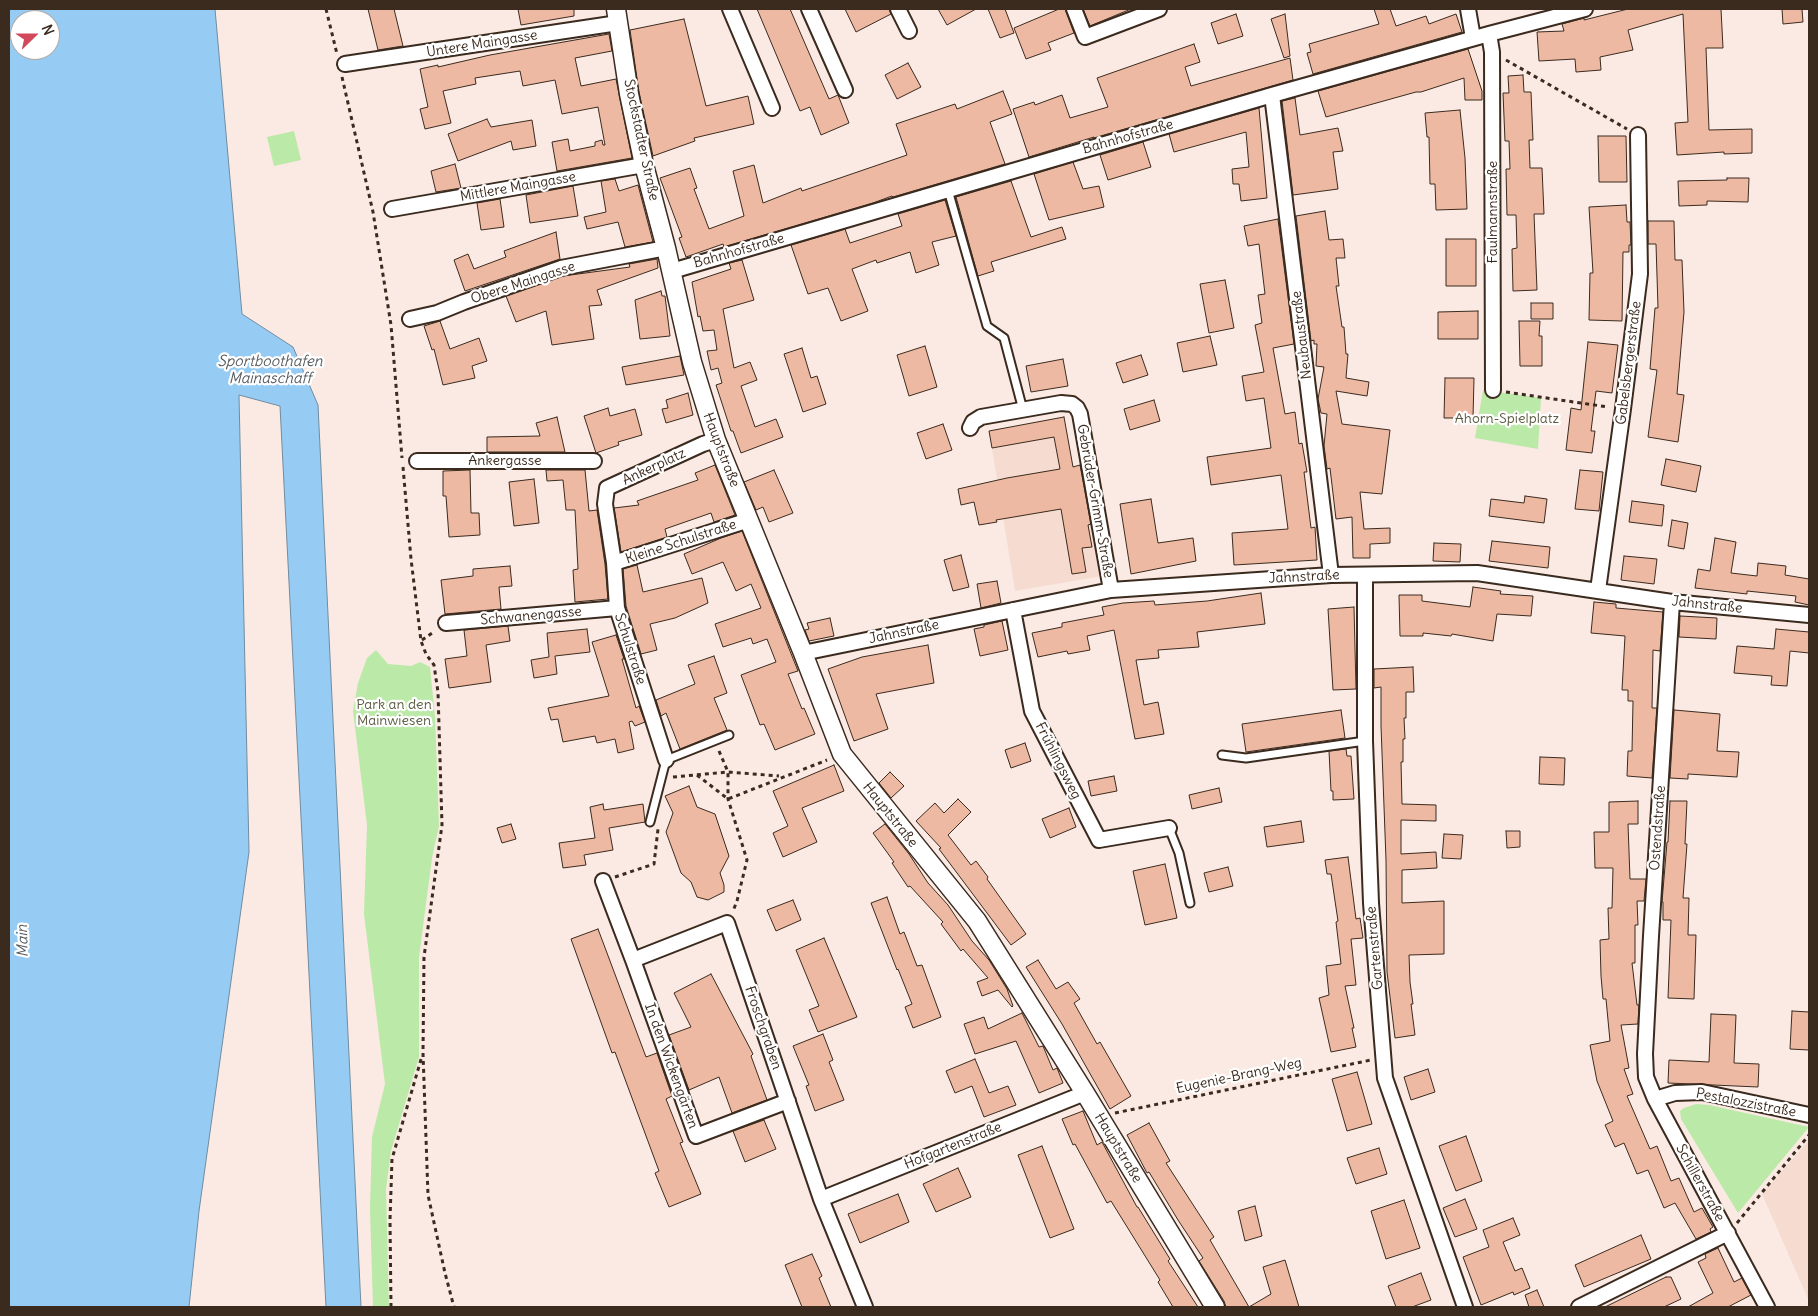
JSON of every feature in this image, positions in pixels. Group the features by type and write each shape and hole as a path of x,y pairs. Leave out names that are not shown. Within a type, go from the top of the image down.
{"street":[{"path":"730,9 772,108"},
{"path":"809,9 845,90"},
{"path":"898,9 909,31"},
{"path":"1074,9 1085,37 1159,9"},
{"path":"1468,9 1473,38"},
{"name":"Bahnhofstraße","path":"672,270 1272,95 1473,38 1586,9"},
{"name":"Untere Maingasse","path":"341,66 617,16"},
{"name":"Stockstadter Straße","path":"617,16 629,94 644,165 672,270"},
{"name":"Faulmannstraße","path":"1489,34 1492,52 1493,390"},
{"name":"Neubaustraße","path":"1272,95 1331,575"},
{"name":"Gabelsbergerstraße","path":"1598,590 1624,409 1640,274 1638,135"},
{"name":"Mittlere Maingasse","path":"392,209 644,165"},
{"name":"Obere Maingasse","path":"410,320 437,313 561,268 666,248"},
{"name":"Hauptstraße","path":"672,270 692,362 716,440 842,754 978,921 1215,1307"},
{"name":"Gebrüder-Grimm-Straße","path":"970,428 981,417 1061,403 1072,404 1077,408 1080,414 1111,590"},
{"name":"Ankerplatz","path":"604,504 607,488 703,444 716,440"},
{"name":"Ankergasse","path":"417,461 594,461"},
{"name":"Schulstraße","path":"604,504 614,563 617,608 666,760"},
{"name":"Kleine Schulstraße","path":"614,563 749,520"},
{"name":"Jahnstraße","path":"803,653 1111,590 1331,575 1477,572 1672,602 1809,615"},
{"name":"Gartenstraße","path":"1365,575 1365,741 1371,903 1385,1078 1465,1307"},
{"name":"Ostendstraße","path":"1645,1054 1672,602"},
{"name":"Schwanengasse","path":"446,623 617,608"},
{"name":"Frühlingsweg","path":"1013,610 1032,711 1100,840 1168,828"},
{"path":"603,881 632,960 727,923"},
{"name":"Froschgraben","path":"727,923 821,1199 865,1307"},
{"name":"In den Wickengärten","path":"632,960 696,1136 788,1101"},
{"name":"Schillerstraße","path":"1645,1054 1646,1077 1654,1100 1768,1307"},
{"name":"Pestalozzistraße","path":"1654,1100 1675,1093 1702,1092 1809,1115"},
{"name":"Hofgartenstraße","path":"821,1199 1085,1093"},
{"path":"1579,1307 1728,1233"}],"lane":[{"path":"948,190 987,326 1004,338 1023,410"},
{"path":"650,822 666,760 729,736"},
{"path":"1222,755 1246,758 1365,741"},
{"path":"1168,828 1179,853 1190,903"}],"path":[{"path":"326,9 341,66 373,212 390,325 411,559 421,641 426,654 434,665 438,692 442,825 424,957 423,1053 428,1195 454,1307"},
{"path":"1492,52 1638,135"},
{"path":"1493,390 1624,409"},
{"path":"715,741 728,772 728,799 746,860 737,901 727,923"},
{"path":"728,799 782,776 842,754"},
{"path":"669,783 673,777 728,772 782,776"},
{"path":"697,775 728,799"},
{"path":"603,881 654,864 659,820"},
{"path":"392,1307 390,1220 392,1159 423,1053"},
{"name":"Eugenie-Brang-Weg","path":"1099,1117 1384,1057"},
{"path":"1728,1233 1809,1135"}],"shaded area":[{"path":"1054,437 1060,469 1083,465 1102,576 1015,591 992,448"},
{"path":"1809,1140 1809,1301 1762,1194"}],"green space":[{"path":"294,131 301,160 274,166 267,137"},
{"name":"Ahorn-Spielplatz","path":"1483,390 1541,398 1538,449 1475,438"},
{"name":"Park an den Mainwiesen","path":"376,650 388,664 411,666 420,662 430,667 435,717 439,826 432,858 419,957 419,1057 391,1151 386,1189 389,1307 373,1307 370,1209 372,1137 385,1084 364,914 367,825 353,711 358,683 367,658"},
{"path":"1696,1104 1709,1105 1809,1127 1738,1213 1681,1119 1680,1111"}],"water":[{"path":"9,9 215,9 242,314 293,347 318,405 361,1307 326,1307 280,406 239,395 249,852 199,1211 189,1307 9,1307"}],"building":[{"path":"368,9 394,9 403,46 378,50"},
{"path":"518,9 574,9 574,16 521,25"},
{"path":"757,9 790,9 829,99 838,95 849,123 821,135 810,107 800,111"},
{"path":"845,9 889,9 891,14 856,32"},
{"path":"938,9 976,9 947,25"},
{"path":"988,9 1005,9 1014,33 1000,38"},
{"path":"1059,9 1065,9 1074,33 1048,43 1051,50 1026,59 1014,28"},
{"path":"1083,9 1131,9 1090,26"},
{"path":"1374,9 1390,9 1396,26 1426,16 1429,24 1456,14 1462,32 1313,74 1307,53 1311,52 1309,44 1379,24"},
{"path":"1628,9 1721,9 1723,48 1706,48 1709,130 1752,129 1752,153 1724,154 1724,152 1677,155 1675,123 1688,122 1683,14 1628,30 1633,50 1600,57 1601,70 1576,72 1575,59 1539,61 1537,32 1564,31 1562,24"},
{"path":"1782,9 1802,9 1803,22 1783,24"},
{"path":"1236,14 1243,36 1218,44 1211,23"},
{"path":"1285,14 1290,56 1284,58 1271,19"},
{"path":"684,19 706,106 748,96 754,124 694,138 695,141 653,156 639,92 630,30"},
{"path":"609,34 612,51 575,58 581,86 616,79 632,158 557,171 552,142 568,139 570,151 595,146 595,142 602,140 603,145 605,145 598,107 562,114 555,80 523,86 520,71 475,78 476,84 443,91 451,123 425,129 420,109 428,107 420,69"},
{"path":"1194,44 1200,62 1185,67 1191,86 1290,58 1293,80 1029,157 1013,109 1034,102 1035,105 1062,95 1070,118 1108,107 1097,78"},
{"path":"1468,49 1482,91 1482,100 1465,100 1464,78 1421,92 1326,117 1318,91"},
{"path":"908,63 921,87 897,99 885,75"},
{"path":"1523,75 1524,92 1531,92 1533,140 1529,140 1530,168 1542,168 1544,214 1534,214 1537,290 1513,291 1512,249 1517,248 1516,215 1507,215 1506,169 1510,169 1509,141 1505,141 1503,93 1509,93 1508,76"},
{"path":"1003,91 1012,114 990,122 1005,164 724,247 723,244 686,257 679,238 682,237 660,178 690,168 697,188 694,189 709,229 744,216 733,171 754,165 763,203 801,188 802,191 907,155 896,124 955,104 957,109"},
{"path":"1295,98 1300,135 1338,128 1343,151 1333,152 1338,189 1293,195 1282,101"},
{"path":"1259,108 1267,198 1241,201 1239,184 1233,184 1232,169 1249,167 1246,132 1174,152 1169,134"},
{"path":"1460,110 1465,158 1467,209 1436,210 1435,184 1430,184 1429,137 1427,137 1425,113"},
{"path":"487,119 491,127 532,120 536,146 513,150 511,141 458,161 448,134"},
{"path":"1598,136 1626,136 1627,182 1599,182"},
{"path":"1143,142 1151,167 1108,180 1100,155"},
{"path":"1073,162 1083,189 1099,186 1104,207 1049,220 1034,174"},
{"path":"455,164 461,188 436,192 431,171"},
{"path":"1727,178 1749,178 1748,202 1707,201 1707,205 1679,206 1678,181 1727,180"},
{"path":"615,179 619,191 638,185 653,242 625,247 618,222 587,229 584,217 606,212 601,181"},
{"path":"1011,181 1031,237 1062,227 1066,239 991,262 994,271 978,276 956,197"},
{"path":"573,186 578,216 530,223 526,195"},
{"path":"500,199 504,227 481,230 477,203"},
{"path":"945,200 956,236 932,242 939,265 916,273 910,252 877,263 876,260 852,269 868,311 841,321 828,288 808,294 791,245 845,229 850,243 902,226 898,214"},
{"path":"1626,205 1627,222 1630,222 1631,245 1629,245 1629,252 1623,252 1622,321 1589,320 1590,273 1593,273 1589,207"},
{"path":"1325,211 1329,240 1343,239 1345,258 1336,258 1339,286 1336,286 1342,327 1344,327 1346,354 1348,354 1346,378 1369,382 1367,396 1336,391 1342,424 1390,430 1382,494 1360,492 1364,529 1390,528 1390,543 1370,544 1370,558 1353,558 1352,517 1336,519 1330,468 1327,469 1324,446 1327,414 1321,413 1318,399 1324,367 1316,366 1317,344 1314,344 1314,340 1311,341 1296,216"},
{"path":"1278,219 1294,344 1273,348 1285,414 1295,412 1299,444 1302,443 1307,472 1304,472 1311,528 1315,527 1317,560 1234,565 1232,533 1288,529 1281,475 1211,485 1207,457 1271,448 1264,398 1246,401 1242,376 1264,372 1255,325 1262,323 1258,295 1265,294 1259,244 1248,246 1244,226"},
{"path":"1648,221 1674,221 1675,260 1682,260 1684,312 1677,394 1684,395 1678,442 1648,437 1657,370 1650,369 1655,308 1658,308 1656,244 1648,244"},
{"path":"556,232 560,259 465,291 454,260 468,254 474,269 506,257 504,251"},
{"path":"1446,239 1476,239 1476,286 1446,286"},
{"path":"657,259 658,268 597,290 602,305 589,306 594,339 552,345 546,311 516,322 506,296 563,276 630,267 629,264"},
{"path":"742,260 754,300 723,309 734,368 750,362 757,380 741,386 755,427 776,419 783,437 741,453 733,431 731,431 716,385 722,383 718,368 711,370 707,351 717,350 714,330 703,331 700,316 698,317 692,282 731,269 729,263"},
{"path":"1225,280 1234,328 1209,333 1200,284"},
{"path":"661,291 662,296 665,296 670,336 640,339 635,300"},
{"path":"1531,303 1553,303 1553,319 1531,319"},
{"path":"1478,311 1478,339 1438,339 1438,312"},
{"path":"440,321 450,349 479,338 487,361 472,366 475,378 443,385 434,349 432,350 424,326"},
{"path":"1519,321 1540,321 1539,336 1542,336 1542,366 1520,366"},
{"path":"1210,336 1217,365 1183,372 1177,343"},
{"path":"1588,342 1618,345 1612,393 1596,391 1591,431 1595,431 1592,453 1566,450 1571,408 1581,410"},
{"path":"925,346 937,387 909,396 897,355"},
{"path":"802,348 811,378 817,376 826,404 803,412 784,354"},
{"path":"1141,355 1148,375 1123,383 1116,363"},
{"path":"680,356 684,375 626,385 622,367"},
{"path":"1063,359 1068,386 1031,392 1026,366"},
{"path":"1445,378 1474,378 1473,418 1444,418"},
{"path":"688,393 693,415 666,423 662,409 668,408 666,400"},
{"path":"1154,400 1160,421 1130,430 1124,409"},
{"path":"608,408 610,416 635,409 642,435 618,442 619,445 596,453 584,416"},
{"path":"557,417 565,452 487,452 487,437 540,436 536,423"},
{"path":"1064,417 1073,467 1080,465 1091,524 1088,525 1092,547 1082,548 1086,572 1072,574 1061,509 996,520 997,522 979,525 974,502 961,505 958,489 1060,469 1054,437 992,448 989,431"},
{"path":"943,424 952,450 926,459 917,433"},
{"path":"1666,459 1701,466 1696,492 1661,485"},
{"path":"715,465 735,515 714,522 711,513 665,529 667,537 621,552 614,508 639,505 637,501 698,480 695,473"},
{"path":"470,470 471,513 479,513 480,535 449,537 446,496 443,496 443,471"},
{"path":"546,470 585,470 589,511 597,510 608,599 575,602 573,570 578,569 575,510 566,510 563,480 547,481"},
{"path":"774,470 793,513 769,522 763,507 756,510 744,482"},
{"path":"1580,470 1603,472 1599,511 1575,509"},
{"path":"534,479 539,523 514,526 509,482"},
{"path":"1525,496 1547,499 1544,523 1489,516 1491,499 1524,503"},
{"path":"1151,499 1158,543 1193,538 1196,561 1131,574 1120,504"},
{"path":"1632,501 1664,505 1662,526 1629,522"},
{"path":"1672,520 1688,523 1684,549 1668,546"},
{"path":"742,531 798,671 788,674 802,709 804,708 815,734 775,750 764,724 760,725 741,675 776,662 767,639 753,644 751,638 723,647 715,624 761,608 751,584 736,591 723,562 692,574 684,554"},
{"path":"1715,538 1736,542 1731,573 1757,576 1758,563 1786,566 1785,575 1809,579 1809,605 1795,602 1796,596 1747,591 1747,594 1695,588 1698,569 1710,571"},
{"path":"1492,541 1550,547 1548,568 1489,561"},
{"path":"1434,543 1461,544 1460,562 1433,561"},
{"path":"961,555 969,587 953,591 944,560"},
{"path":"1624,556 1657,559 1654,584 1621,580"},
{"path":"637,565 643,592 702,578 708,603 675,618 650,624 657,650 641,654 626,606 623,569"},
{"path":"510,566 512,586 499,587 501,609 445,614 441,580 473,576 473,569"},
{"path":"997,581 1001,603 981,608 977,584"},
{"path":"1473,587 1501,591 1500,594 1533,596 1531,616 1497,614 1493,641 1452,634 1451,636 1423,633 1423,636 1400,636 1399,595 1422,595 1422,601 1470,607"},
{"path":"1261,593 1265,624 1197,632 1199,647 1158,650 1159,658 1136,660 1144,705 1158,702 1164,734 1135,739 1114,630 1087,636 1090,650 1068,654 1067,651 1038,657 1032,633 1062,627 1062,623 1104,615 1102,607 1123,603 1154,601 1155,605 1207,601"},
{"path":"1594,602 1616,604 1616,608 1663,612 1660,651 1653,650 1652,708 1657,708 1652,778 1627,776 1628,751 1632,751 1633,701 1628,701 1628,690 1622,690 1625,636 1591,633"},
{"path":"1354,607 1356,689 1333,690 1328,609"},
{"path":"1680,616 1717,618 1716,639 1679,637"},
{"path":"830,618 834,636 809,641 805,630 809,629 807,623"},
{"path":"1002,621 1008,650 980,656 974,629"},
{"path":"508,626 510,641 486,645 491,682 449,688 445,659 467,656 464,630"},
{"path":"587,629 590,652 555,656 557,674 534,678 531,660 549,657 547,633"},
{"path":"1776,629 1809,632 1809,653 1790,651 1787,686 1771,685 1772,676 1734,673 1737,646 1774,649"},
{"path":"616,635 636,708 639,706 645,722 635,726 632,721 629,722 634,749 618,753 615,739 597,743 595,736 563,742 558,719 551,720 548,708 609,696 592,642"},
{"path":"928,645 934,683 876,694 888,729 854,741 828,669 862,657"},
{"path":"714,656 727,693 714,698 727,730 680,749 666,713 661,716 656,700 695,684 688,665"},
{"path":"1413,667 1414,692 1406,692 1405,739 1403,739 1403,762 1401,762 1402,804 1436,805 1436,821 1401,820 1401,854 1436,852 1437,868 1402,870 1402,903 1444,901 1444,954 1409,955 1413,1004 1411,1004 1415,1035 1395,1038 1387,972 1381,687 1374,688 1374,669"},
{"path":"1341,710 1345,738 1246,752 1242,724"},
{"path":"1674,710 1720,714 1717,751 1739,752 1737,777 1688,774 1688,779 1670,778"},
{"path":"1025,743 1031,761 1011,768 1005,750"},
{"path":"1346,749 1347,756 1351,756 1354,799 1333,800 1329,751"},
{"path":"1540,757 1565,758 1564,785 1539,784"},
{"path":"834,765 844,791 802,808 817,842 783,857 773,833 788,826 773,791"},
{"path":"890,772 904,786 891,798 879,783"},
{"path":"1114,776 1117,791 1091,796 1088,781"},
{"path":"689,786 697,807 715,814 729,856 720,873 724,892 708,900 697,897 691,882 681,873 666,832 673,813 665,796"},
{"path":"1219,788 1222,802 1192,809 1189,795"},
{"path":"958,799 971,812 948,835 971,865 976,861 1026,934 1011,945 939,849 941,848 916,821 935,803 944,813"},
{"path":"1638,801 1638,824 1628,824 1630,879 1646,879 1644,901 1637,901 1638,925 1635,925 1635,963 1632,963 1637,1005 1639,1005 1638,1024 1621,1025 1629,1068 1624,1069 1633,1094 1627,1096 1650,1149 1657,1146 1671,1181 1679,1178 1694,1212 1702,1208 1713,1227 1710,1229 1711,1232 1696,1239 1675,1203 1664,1208 1648,1170 1637,1174 1624,1143 1615,1147 1605,1125 1613,1121 1597,1081 1590,1045 1610,1041 1606,999 1603,999 1600,940 1609,939 1608,908 1612,908 1613,868 1595,868 1594,832 1609,832 1609,802"},
{"path":"1670,801 1687,801 1685,844 1687,844 1683,898 1689,898 1688,935 1696,935 1694,999 1668,998 1671,920 1663,920 1662,902"},
{"path":"603,804 604,810 643,804 645,822 609,828 613,850 584,855 586,865 563,868 559,843 595,838 590,807"},
{"path":"1069,808 1076,827 1050,838 1042,819"},
{"path":"1301,821 1304,842 1267,847 1264,827"},
{"path":"511,824 516,839 502,843 497,828"},
{"path":"885,824 909,854 928,883 948,905 972,941 989,960 1007,989 1012,1007 998,990 982,996 977,982 988,978 963,949 961,951 941,924 943,922 910,886 908,887 892,863 894,862 873,833"},
{"path":"1506,831 1520,831 1520,847 1507,848"},
{"path":"1444,834 1463,835 1461,859 1442,858"},
{"path":"1348,857 1356,919 1360,918 1363,938 1351,939 1356,985 1345,986 1356,1047 1331,1052 1319,998 1329,995 1326,966 1341,964 1336,922 1338,921 1331,874 1327,874 1325,860"},
{"path":"1165,864 1177,918 1145,925 1133,871"},
{"path":"1228,867 1233,886 1209,892 1204,873"},
{"path":"887,897 900,934 904,932 917,966 922,965 941,1017 913,1028 905,1007 912,1004 871,903"},
{"path":"793,900 801,920 776,931 767,910"},
{"path":"598,929 646,1057 657,1053 672,1096 666,1099 683,1142 680,1143 701,1194 669,1207 655,1173 659,1171 615,1052 612,1053 571,939"},
{"path":"824,938 857,1017 818,1032 809,1010 819,1006 796,950"},
{"path":"1038,960 1056,989 1068,982 1080,999 1074,1003 1097,1044 1100,1042 1131,1096 1110,1109 1062,1024 1026,967"},
{"path":"711,974 753,1054 751,1056 767,1100 732,1113 719,1077 689,1090 669,1035 691,1027 674,993"},
{"path":"1792,1011 1809,1012 1809,1050 1790,1049"},
{"path":"1022,1013 1039,1047 1043,1046 1053,1070 1057,1068 1063,1083 1039,1093 1016,1041 975,1054 964,1024 984,1017 988,1029"},
{"path":"1711,1014 1736,1015 1734,1063 1759,1064 1758,1087 1668,1083 1669,1060 1709,1062"},
{"path":"823,1034 833,1060 829,1062 844,1100 815,1111 806,1086 809,1085 793,1046"},
{"path":"975,1059 989,1093 1008,1086 1016,1105 984,1117 972,1086 955,1093 946,1071"},
{"path":"1428,1069 1435,1092 1411,1100 1404,1077"},
{"path":"1357,1072 1372,1124 1347,1131 1332,1079"},
{"path":"1083,1111 1097,1145 1102,1142 1137,1207 1170,1259 1168,1261 1198,1307 1173,1307 1158,1282 1160,1280 1111,1201 1107,1203 1075,1144 1073,1145 1062,1119"},
{"path":"764,1120 776,1149 745,1162 733,1131"},
{"path":"1149,1123 1170,1161 1166,1163 1214,1237 1210,1240 1249,1307 1226,1307 1199,1261 1203,1258 1149,1172 1147,1173 1127,1135"},
{"path":"1466,1136 1482,1181 1456,1191 1439,1146"},
{"path":"1042,1146 1074,1229 1050,1238 1018,1155"},
{"path":"1379,1148 1387,1174 1356,1184 1347,1158"},
{"path":"958,1168 971,1197 936,1212 923,1184"},
{"path":"898,1194 909,1222 860,1243 848,1214"},
{"path":"1465,1199 1477,1229 1455,1237 1443,1208"},
{"path":"1404,1200 1420,1248 1386,1259 1371,1211"},
{"path":"1255,1206 1262,1236 1245,1241 1238,1211"},
{"path":"1513,1218 1520,1235 1503,1242 1515,1271 1522,1268 1530,1288 1514,1295 1513,1292 1481,1305 1463,1257 1489,1247 1483,1230"},
{"path":"1641,1235 1651,1259 1584,1287 1575,1265"},
{"path":"1718,1248 1734,1282 1742,1278 1751,1295 1728,1307 1688,1307 1713,1293 1698,1262 1706,1258 1705,1254"},
{"path":"812,1254 822,1276 819,1278 831,1307 802,1307 785,1265"},
{"path":"1285,1260 1299,1307 1249,1307 1271,1294 1263,1267"},
{"path":"1421,1273 1431,1300 1412,1307 1396,1307 1388,1286"},
{"path":"1666,1277 1671,1277 1681,1299 1664,1307 1605,1307"},
{"path":"1537,1290 1544,1307 1529,1307 1525,1295"}],"water label":[{"name":"Sportboothafen Mainaschaff","path":"270,370"},
{"name":"Main","path":"23,941"}]}
